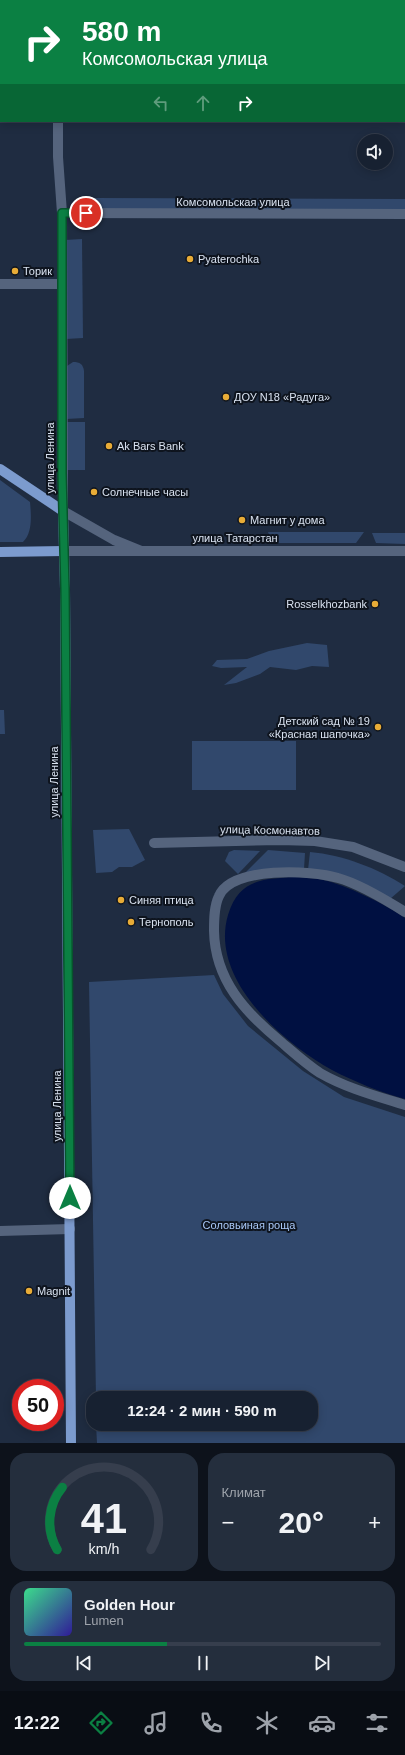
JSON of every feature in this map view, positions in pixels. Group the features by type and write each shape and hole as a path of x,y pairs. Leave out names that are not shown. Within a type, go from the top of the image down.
{"main road":[{"path":"0,469 63,511"},
{"name":"улица Ленина","path":"63,511 72,1443"},
{"path":"0,552 64,551"}],"street":[{"name":"улица Ленина","path":"58,122 62,213 61,284 63,511"},
{"name":"Комсомольская улица","path":"62,213 405,214"},
{"path":"0,284 61,284"},
{"path":"63,511 114,540 141,550"},
{"name":"улица Татарстан","path":"64,551 405,550"},
{"name":"улица Космонавтов","path":"154,843 280,840 315,841 353,848 405,867"},
{"path":"405,912 384,899 339,878 315,873 288,871 263,873 245,877 229,885 219,895 214,919 214,947 222,971 233,994 255,1021 321,1073 347,1086 405,1105"},
{"path":"0,1231 70,1229"}],"green space":[{"path":"92,198 405,199 405,210 92,209"},
{"path":"82,239 83,338 66,339 65,240"},
{"path":"73,362 78,362 81,364 84,371 84,418 66,419 67,366"},
{"path":"67,422 85,422 85,470 67,470"},
{"path":"0,480 30,502 30,529 23,542 0,542"},
{"path":"268,532 364,532 356,543 272,543"},
{"path":"372,533 405,533 405,544 376,543"},
{"path":"307,643 327,645 329,667 312,666 296,670 270,667 260,674 236,683 224,685 247,667 221,668 212,666 217,660 247,659 269,651"},
{"path":"0,710 4,710 5,734 0,734"},
{"path":"192,741 296,741 296,790 192,790"},
{"path":"129,829 145,860 132,867 119,867 112,872 96,873 93,830"},
{"path":"234,850 260,851 238,874 225,861 229,852"},
{"path":"268,850 305,853 304,869 244,874"},
{"path":"310,852 335,856 359,863 394,879 405,886 390,899 308,870"},
{"name":"Соловьиная роща","path":"214,975 223,994 248,1026 303,1071 344,1097 405,1117 405,1443 97,1443 96,1431 318,1431 318,1391 96,1391 89,982"}],"shaded area":[{"path":"295,877 320,879 332,882 377,901 405,918 405,1099 359,1083 332,1070 313,1058 292,1043 273,1026 254,1006 240,985 229,962 225,939 228,915 233,903 238,894 253,883 262,880"}],"place":[{"name":"Pyaterochka","path":"190,259"},
{"name":"Торик","path":"15,271"},
{"name":"ДОУ N18 «Радуга»","path":"226,397"},
{"name":"Ak Bars Bank","path":"109,446"},
{"name":"Солнечные часы","path":"94,492"},
{"name":"Магнит у дома","path":"242,520"},
{"name":"Rosselkhozbank","path":"375,604"},
{"name":"Детский сад № 19 «Красная шапочка»","path":"378,727"},
{"name":"Синяя птица","path":"121,900"},
{"name":"Тернополь","path":"131,922"},
{"name":"Magnit","path":"29,1291"}],"route":[{"path":"70,1198 65,588 62,473 62,213 86,213"}]}
